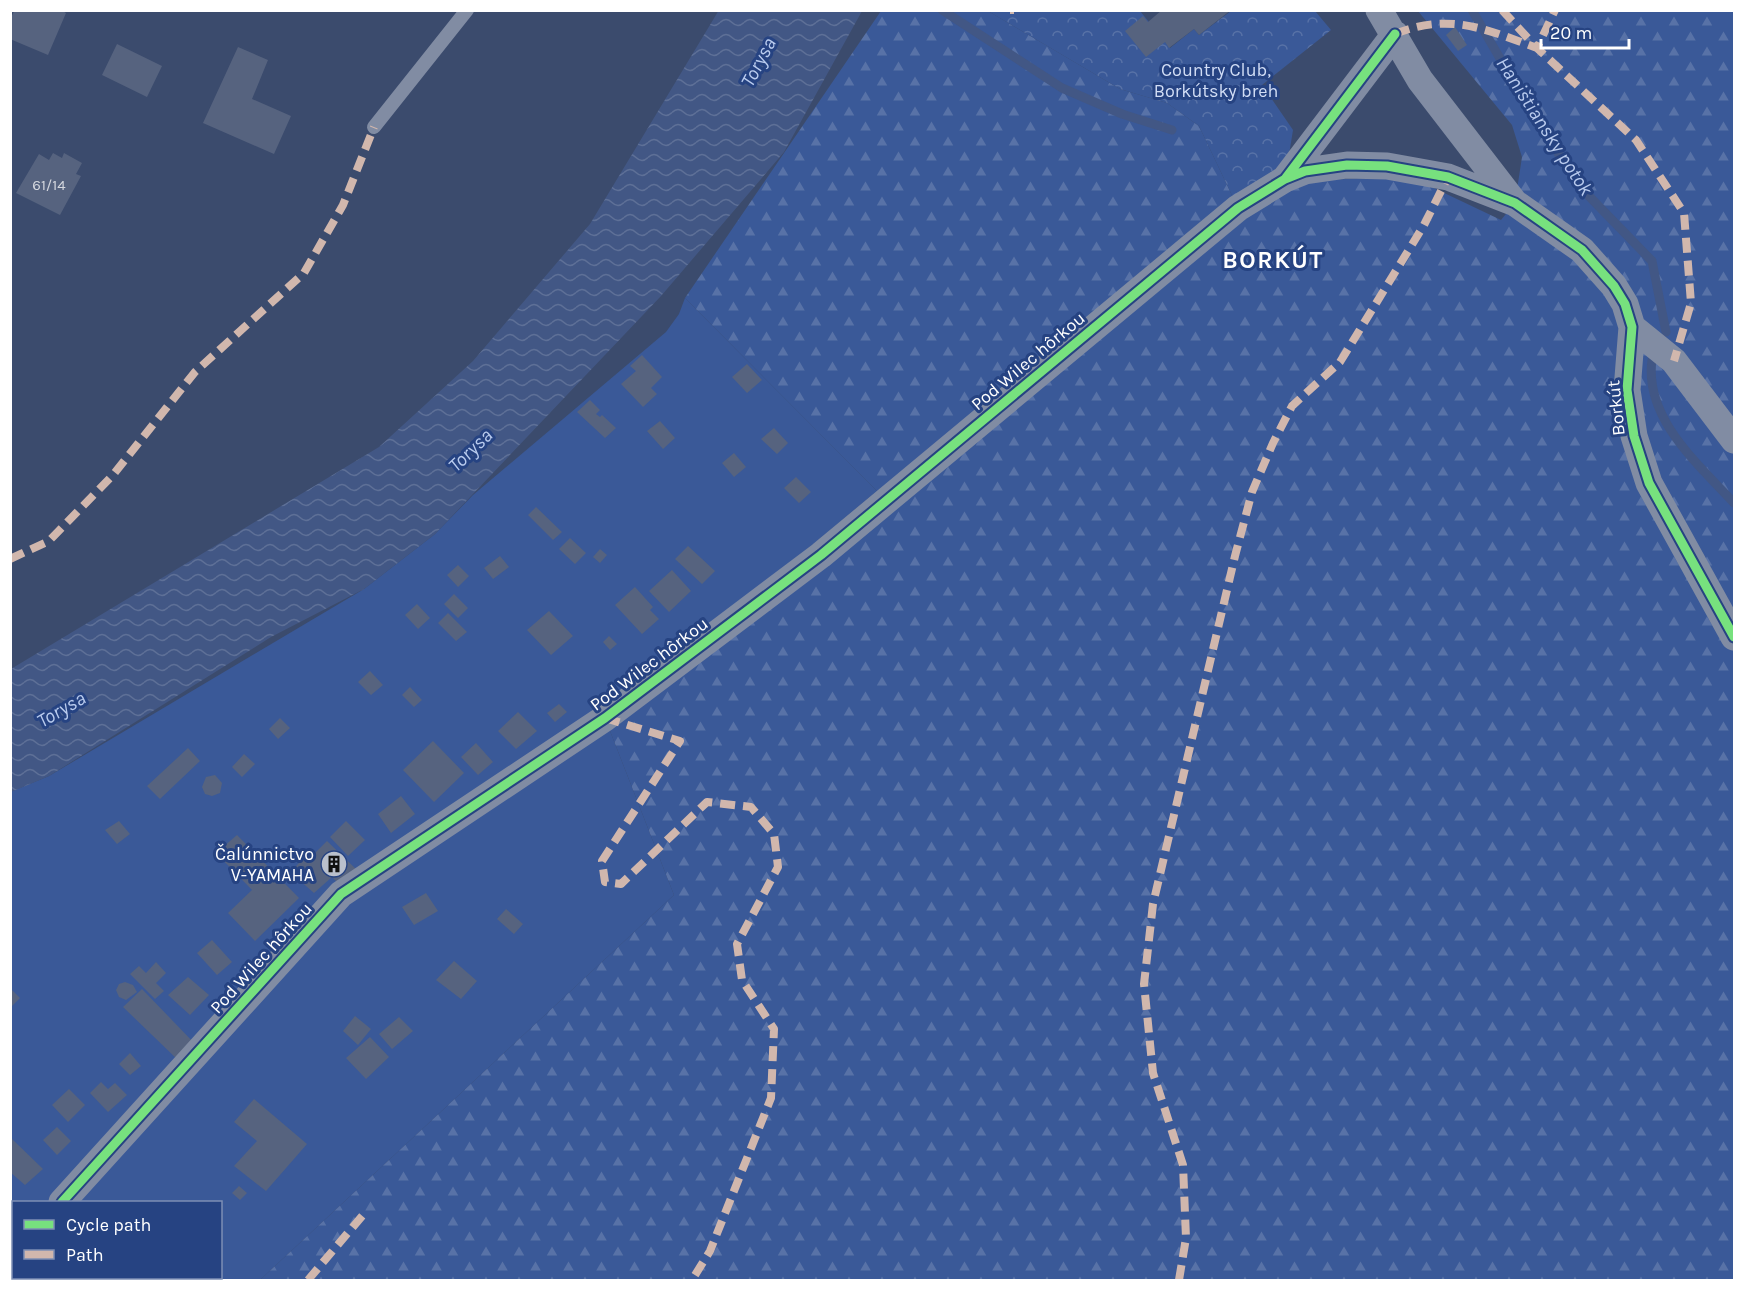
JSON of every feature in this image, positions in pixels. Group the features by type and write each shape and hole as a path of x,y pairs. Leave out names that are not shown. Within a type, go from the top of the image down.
{"street":[{"path":"1379,10 1420,80 1515,203"},
{"path":"1285,179 1395,34"},
{"path":"1285,179 1305,171 1347,165 1387,166 1448,177 1515,203"},
{"name":"Pod Wilec hôrkou","path":"65,1201 341,894 605,718 821,555 1238,208 1285,179"},
{"name":"Borkút","path":"1515,203 1582,250 1614,286 1625,304 1632,327 1627,390 1634,436 1650,483 1734,637"},
{"path":"1632,327 1674,361 1734,440"}],"lane":[{"path":"374,127 467,10"}],"green space":[{"path":"881,11 988,11 1120,89 1167,103 1199,126 1238,208 1313,181 1377,177 1419,181 1501,220 1515,203 1522,157 1512,125 1418,11 1734,11 1734,1280 260,1280 674,895 605,718 877,491 685,298"},
{"name":"Country Club, Borkútsky breh","path":"988,11 1140,11 1170,48 1194,29 1199,35 1231,11 1315,11 1331,30 1262,85 1293,130 1285,179 1238,208 1199,126 1167,103 1120,89"},
{"path":"685,298 877,491 605,718 674,895 260,1280 11,1280 10,792 49,776 364,589 435,534 473,495 666,332 679,314"}],"water":[{"name":"Torysa","path":"719,10 862,11 784,152 661,296 435,534 364,589 271,637 49,776 11,792 11,669 379,447 473,361 590,224"}],"building":[{"path":"15,10 61,10 66,13 48,55 10,39 10,19"},
{"path":"1162,10 1231,10 1199,35 1194,29 1169,48 1165,42 1146,57 1125,31 1143,16 1148,22"},
{"path":"1455,27 1467,45 1458,51 1446,35"},
{"path":"117,44 162,66 147,97 102,75"},
{"path":"238,47 268,60 252,99 291,116 274,154 203,123"},
{"path":"53,153 62,158 64,153 82,163 76,174 81,176 60,215 16,193 39,154 49,160"},
{"path":"642,355 662,377 651,388 657,394 643,407 621,384 636,371 630,366"},
{"path":"747,364 762,380 747,393 732,377"},
{"path":"590,400 600,410 596,414 600,417 602,415 616,428 605,438 577,412"},
{"path":"660,421 675,438 663,449 647,431"},
{"path":"774,428 788,443 777,454 761,439"},
{"path":"734,453 746,467 734,477 722,463"},
{"path":"796,477 811,492 799,503 784,488"},
{"path":"536,507 562,532 553,540 528,515"},
{"path":"570,538 586,553 575,564 559,549"},
{"path":"688,546 715,571 702,584 675,559"},
{"path":"600,549 607,555 600,563 593,557"},
{"path":"500,556 509,567 493,579 484,568"},
{"path":"458,565 469,576 458,587 447,575"},
{"path":"672,570 691,591 669,612 649,591"},
{"path":"635,587 653,607 650,610 659,619 642,634 615,605"},
{"path":"454,594 468,608 458,618 444,604"},
{"path":"417,604 430,618 418,629 405,615"},
{"path":"549,611 573,636 551,655 527,630"},
{"path":"448,613 467,632 456,641 438,623"},
{"path":"609,636 617,644 610,650 603,642"},
{"path":"370,671 383,685 371,695 358,682"},
{"path":"410,687 422,700 414,707 402,695"},
{"path":"559,704 567,712 555,722 547,713"},
{"path":"518,712 537,731 516,749 498,731"},
{"path":"280,718 290,728 278,739 269,729"},
{"path":"433,741 464,773 434,802 403,770"},
{"path":"476,743 493,762 478,775 461,757"},
{"path":"188,748 200,761 160,799 147,786"},
{"path":"244,754 255,764 242,777 232,767"},
{"path":"215,775 222,783 220,793 212,796 205,794 202,787 206,777"},
{"path":"401,796 415,814 391,833 378,814"},
{"path":"119,821 130,834 117,844 105,830"},
{"path":"346,821 365,840 348,856 330,837"},
{"path":"237,835 299,898 255,941 228,913 252,890 216,853"},
{"path":"327,841 357,870 341,886 332,877 314,893 290,872 308,854 311,857"},
{"path":"426,893 438,911 414,925 402,907"},
{"path":"506,909 523,924 514,934 497,919"},
{"path":"212,940 232,962 217,975 197,953"},
{"path":"454,961 477,981 461,999 436,980"},
{"path":"156,962 166,973 156,983 164,991 155,999 130,974 139,966 146,973"},
{"path":"188,977 209,995 190,1015 168,995"},
{"path":"125,982 133,985 137,992 126,1000 119,997 116,990 119,984"},
{"path":"142,989 197,1046 180,1062 123,1007"},
{"path":"12,990 20,998 10,1008 10,991"},
{"path":"355,1016 371,1029 358,1045 343,1031"},
{"path":"399,1017 413,1031 392,1049 379,1034"},
{"path":"370,1037 389,1057 366,1079 346,1058"},
{"path":"130,1053 141,1066 130,1075 119,1064"},
{"path":"101,1082 108,1089 115,1083 127,1095 108,1112 90,1093"},
{"path":"69,1089 85,1105 68,1122 52,1105"},
{"path":"254,1099 307,1144 266,1191 234,1166 257,1141 234,1122"},
{"path":"57,1127 71,1141 57,1155 43,1140"},
{"path":"10,1137 43,1169 25,1185 10,1172"},
{"path":"239,1186 247,1193 240,1200 232,1193"}],"waterway":[{"path":"942,10 1062,88 1122,114 1172,130"},
{"name":"Haništiansky potok","path":"1472,10 1532,114 1583,190 1652,261 1666,332"},
{"name":"Haništiansky potok","path":"1652,360 1652,381 1656,401 1665,420 1676,439 1690,456 1734,503"}],"marked path":[{"path":"1502,10 1537,48 1636,140 1684,213 1691,303 1674,361"},
{"path":"1395,34 1433,24 1450,24 1484,29 1537,48 1555,10"},
{"path":"10,559 49,541 113,475 195,372 304,273 343,205 374,127"},
{"path":"1179,1280 1186,1238 1183,1165 1153,1073 1144,984 1153,904 1235,556 1252,492 1292,406 1340,362 1424,225 1448,177"},
{"path":"605,718 680,741 602,861 605,882 621,884 707,802 751,807 774,834 778,867 737,944 742,980 774,1029 771,1098 710,1251 692,1280"},
{"path":"308,1280 363,1215"}],"cycle path":[{"path":"1285,179 1395,34"},
{"path":"63,1201 341,894 605,718 821,555 1238,208 1285,179 1305,171 1347,165 1387,166 1448,177 1515,203 1582,250 1614,286 1625,304 1632,327 1627,390 1634,436 1649,483 1734,637"}],"place":[{"name":"Čalúnnictvo V-YAMAHA","path":"334,864"}],"district":[{"name":"BORKÚT","path":"1273,260"}]}
